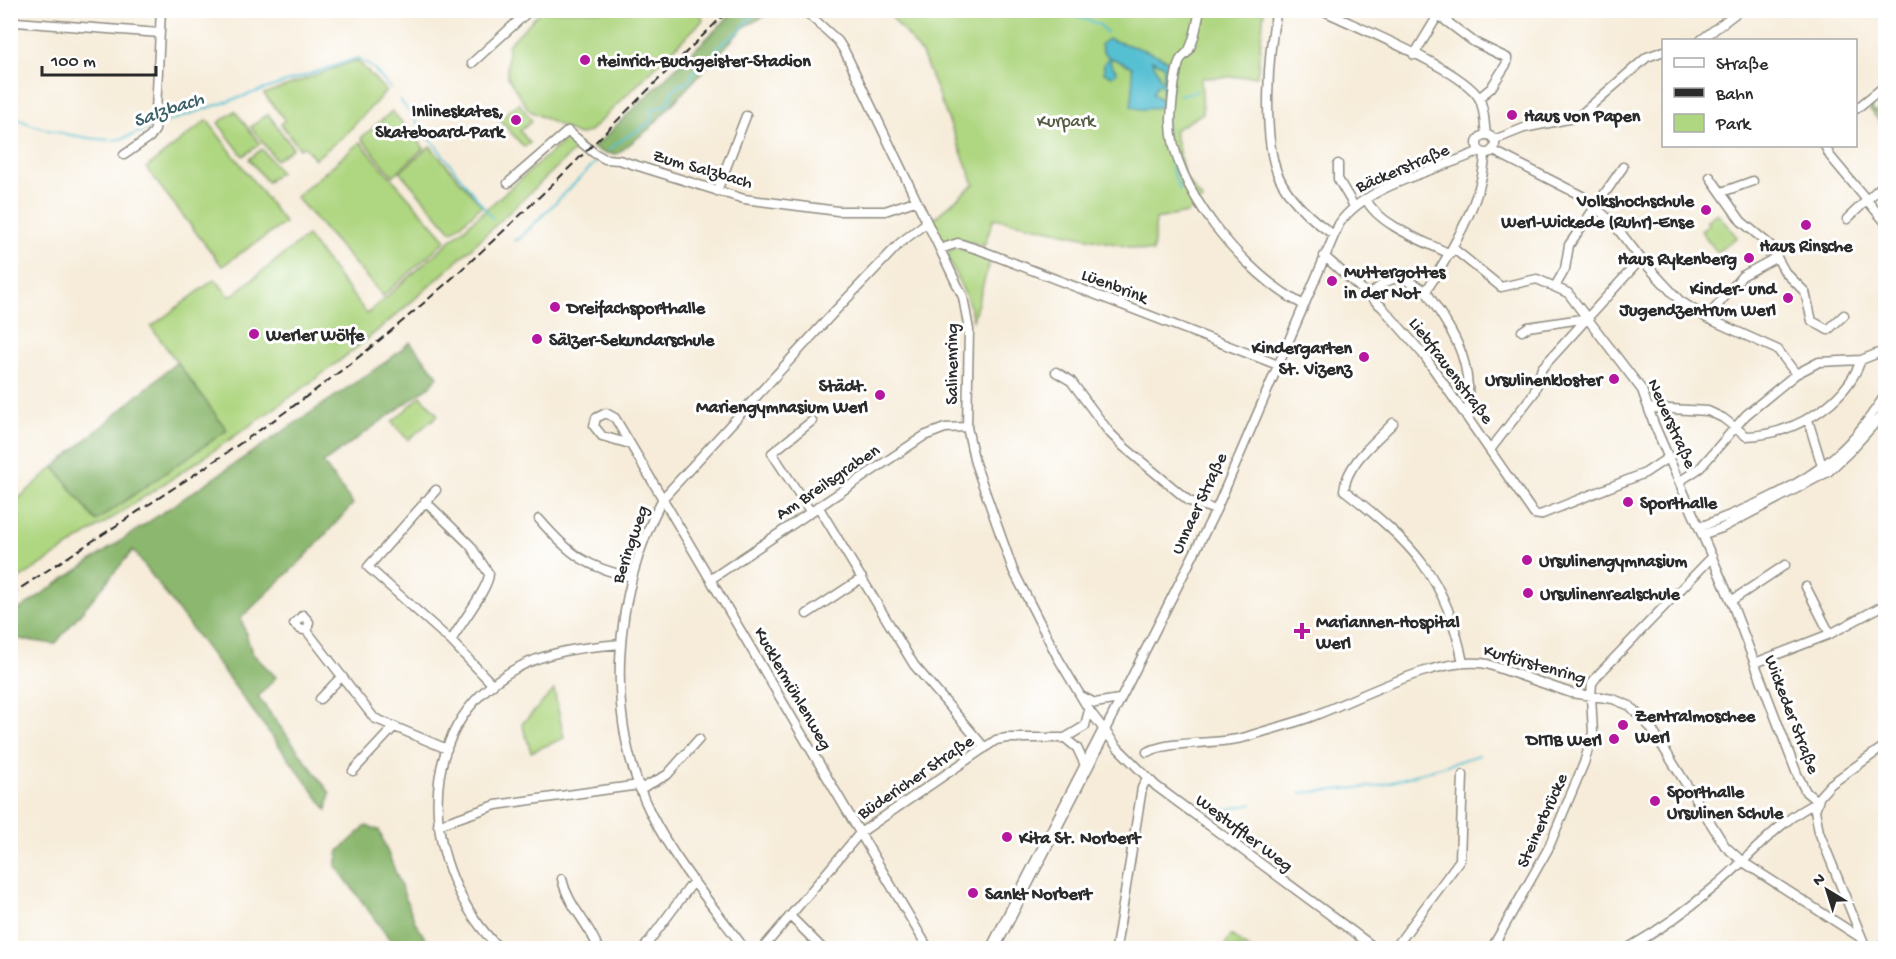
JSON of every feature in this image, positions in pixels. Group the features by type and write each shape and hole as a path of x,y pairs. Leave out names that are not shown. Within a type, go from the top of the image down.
{"street":[{"path":"124,155 150,137 155,130 161,10"},
{"path":"472,63 530,10"},
{"name":"Salinenring","path":"804,10 838,41 845,52 967,309 969,330 967,427 975,463 1013,570 1058,658 1104,732"},
{"path":"1200,10 1191,46 1181,58 1171,120 1176,159 1193,196 1231,243 1282,293 1304,305"},
{"path":"1277,10 1269,76 1269,112 1277,174 1294,200 1319,225 1334,235"},
{"path":"1322,10 1414,55 1465,84 1479,98 1486,134 1494,140"},
{"path":"1702,39 1740,10"},
{"path":"1877,10 1886,23"},
{"path":"1414,55 1439,13 1474,42 1507,58 1507,63 1495,82 1479,98"},
{"path":"10,18 16,22 160,33"},
{"path":"1426,291 1452,252 1482,175 1486,151 1494,140 1519,130 1570,120 1582,115 1647,57 1662,52"},
{"path":"1857,108 1886,85"},
{"path":"717,191 746,116"},
{"name":"Zum Salzbach","path":"508,183 568,131 605,159 619,160 744,199 838,211 885,211 915,201"},
{"path":"1486,134 1477,141 1486,151 1569,188 1596,206 1641,260 1680,301 1707,318 1778,350 1796,374"},
{"path":"1826,147 1830,156 1886,223"},
{"name":"Bäckerstraße","path":"1299,318 1324,256 1347,212 1366,199 1486,151"},
{"path":"1338,164 1338,179 1354,206"},
{"path":"1366,199 1373,210 1404,231 1452,252 1501,286 1508,287 1532,278 1556,285 1565,269 1569,245 1623,167"},
{"path":"1710,177 1741,221 1767,241 1787,275 1807,295 1810,317 1816,324 1828,330 1844,315"},
{"path":"1722,192 1753,181"},
{"path":"1847,219 1886,182"},
{"name":"Beringweg","path":"744,948 694,882 668,843 639,787 622,717 621,644 632,578 652,519 663,498 900,243 926,223"},
{"name":"Lüenbrink","path":"940,249 958,243 1278,365"},
{"name":"Liebfrauenstraße","path":"1324,256 1370,296 1416,345 1468,416 1530,510 1540,515 1645,473 1670,457"},
{"path":"1707,318 1742,276 1777,257"},
{"path":"1490,450 1534,393 1542,368 1641,260"},
{"path":"1370,296 1386,281 1396,278 1407,279 1426,291 1464,356 1470,393 1468,416"},
{"name":"Neuerstraße","path":"1556,285 1568,293 1638,382 1712,557"},
{"name":"Unnaer Straße","path":"993,948 1216,510 1299,318"},
{"path":"1522,332 1528,327 1588,318"},
{"path":"1680,481 1700,468 1736,426 1796,374 1824,361 1861,360 1886,350"},
{"path":"1650,408 1708,411 1736,426 1746,436 1757,436 1808,420 1826,407 1852,377 1861,360"},
{"path":"1056,372 1071,381 1108,432 1131,454 1189,501 1216,510"},
{"path":"1702,531 1822,466 1855,436 1886,393"},
{"path":"1702,531 1722,528 1822,475 1850,452 1886,411"},
{"path":"1808,420 1822,466"},
{"path":"812,421 772,453 862,578 914,665 985,748"},
{"path":"1393,423 1360,458 1346,478 1344,490 1399,537 1428,569 1449,609 1457,632 1463,663"},
{"name":"Am Breilsgraben","path":"711,579 924,436 945,428 967,427"},
{"name":"Kucklermühlenweg","path":"630,444 928,948"},
{"path":"436,490 368,567 451,641 493,685"},
{"path":"425,501 470,545 489,574 488,585 469,610 451,641"},
{"path":"539,519 559,543 579,560 602,571 632,578"},
{"path":"1591,696 1593,683 1598,675 1712,557"},
{"name":"Wickeder Straße","path":"1712,557 1801,783 1818,802"},
{"path":"1731,601 1785,566"},
{"path":"807,614 862,578"},
{"path":"1806,587 1830,634"},
{"path":"1755,663 1830,634 1886,604"},
{"path":"308,631 374,718 447,749"},
{"path":"499,948 481,927 454,879 440,841 437,788 440,769 447,749 463,718 493,685 513,670 548,656 585,647 621,644"},
{"name":"Kurfürstenring","path":"1147,752 1158,747 1221,743 1307,718 1445,665 1487,664 1547,686 1622,701 1641,716 1725,846 1743,862 1861,938"},
{"path":"320,699 342,676"},
{"name":"Steinerbrücke","path":"1492,948 1548,849 1584,763 1593,733 1591,696"},
{"path":"1081,697 1095,703 1119,699"},
{"path":"1086,767 1077,748 1065,738 1085,726 1089,710"},
{"path":"353,771 393,728"},
{"name":"Westuffler Weg","path":"1104,732 1147,778 1375,948"},
{"name":"Büdericher Straße","path":"764,948 861,833 996,740 1065,738"},
{"path":"438,825 496,805 639,787 668,775 699,739"},
{"path":"1629,948 1657,932 1801,811 1818,802 1831,784 1886,745"},
{"path":"1395,948 1460,860 1463,775"},
{"path":"1116,948 1142,788 1147,778"},
{"path":"1818,802 1816,818 1819,832 1865,948 1886,946"},
{"path":"562,879 566,896 591,932 598,948"},
{"path":"644,948 694,882"},
{"path":"790,916 817,946"}],"green space":[{"name":"Heinrich-Buchgeister-Stadion","path":"541,11 700,11 703,20 589,132 578,135 530,111 507,76 508,45"},
{"path":"735,11 774,11 744,27 649,129 617,154 604,153 593,148"},
{"name":"Kurpark","path":"887,11 1264,11 1257,76 1201,78 1203,113 1174,130 1185,178 1203,200 1187,213 1156,219 1153,252 994,218 984,246 956,238 942,242 931,221 974,184 922,54"},
{"path":"357,60 386,91 346,134 315,159 304,146 300,149 281,124 285,120 264,94"},
{"name":"Inlineskates, Skateboard-Park","path":"519,103 532,121 520,131 530,143 524,147 499,119"},
{"path":"1870,105 1875,112 1885,108 1885,128 1868,107"},
{"path":"235,111 260,144 243,156 218,123"},
{"path":"392,111 424,148 393,176 361,138"},
{"path":"268,114 293,148 276,160 251,127"},
{"path":"207,120 285,223 222,266 146,168"},
{"path":"566,139 580,145 458,260 363,342 291,397 212,452 11,584 10,506 54,467 96,521 227,430 151,327 215,279 230,297 307,236 367,314"},
{"path":"360,142 446,240 383,296 296,197"},
{"path":"430,146 482,206 452,232 400,172"},
{"path":"262,149 280,172 267,182 249,159"},
{"path":"1717,213 1737,237 1717,252 1701,231 1709,225 1706,221"},
{"path":"952,247 991,257 973,320 968,301 947,256"},
{"path":"410,342 438,376 430,386 323,463 353,504 305,557 241,618 252,653 276,677 258,697 330,793 327,810 133,550 55,644 11,638 11,615 390,359"},
{"path":"177,362 227,430 96,521 54,467"},
{"path":"421,396 438,415 408,440 392,422"},
{"path":"554,690 564,738 531,752 522,724"},
{"path":"366,826 379,830 415,922 431,948 396,948 336,866 339,851"},
{"path":"1231,935 1248,948 1223,948"}],"water":[{"path":"1108,39 1133,46 1169,62 1173,75 1168,104 1144,109 1131,106 1132,67 1112,58 1110,63 1117,72 1112,76 1104,73 1104,64 1109,57 1103,52 1101,44","holes":["1152,60 1164,66 1164,80 1161,80","1158,84 1163,86 1162,101 1153,93"]}],"waterway":[{"name":"Salzbach","path":"609,150 651,122 651,110 669,104 672,91 680,84 687,84 697,67 711,59 719,46 737,33 758,10"},
{"name":"Salzbach","path":"1061,10 1100,25 1107,33"},
{"name":"Salzbach","path":"157,125 358,58 373,68 391,89"},
{"path":"1180,95 1197,91"},
{"name":"Salzbach","path":"400,100 493,219"},
{"path":"1166,104 1168,148 1172,169 1180,190"},
{"name":"Salzbach","path":"10,113 44,129 101,139 122,139 152,127"},
{"name":"Salzbach","path":"514,240 518,240 596,162"},
{"path":"1300,793 1379,786 1479,755"},
{"path":"1207,814 1252,804"}],"railway":[{"path":"10,595 235,447 365,352 506,229 729,10"}],"place":[{"name":"Heinrich-Buchgeister-Stadion","path":"585,60"},
{"name":"Haus von Papen","path":"1512,115"},
{"name":"Inlineskates, Skateboard-Park","path":"516,120"},
{"name":"Volkshochschule Werl-Wickede (Ruhr)-Ense","path":"1706,210"},
{"name":"Haus Rinsche","path":"1806,225"},
{"name":"Haus Rykenberg","path":"1749,258"},
{"name":"Muttergottes in der Not","path":"1332,281"},
{"name":"Kinder- und Jugendzentrum Werl","path":"1788,298"},
{"name":"Dreifachsporthalle","path":"555,307"},
{"name":"Werler Wölfe","path":"254,334"},
{"name":"Sälzer-Sekundarschule","path":"537,339"},
{"name":"Kindergarten St. Vizenz","path":"1364,357"},
{"name":"Ursulinenkloster","path":"1614,379"},
{"name":"Städt. Mariengymnasium Werl","path":"880,395"},
{"name":"Sporthalle","path":"1628,502"},
{"name":"Ursulinengymnasium","path":"1527,560"},
{"name":"Ursulinenrealschule","path":"1528,593"},
{"name":"Mariannen-Hospital Werl","path":"1302,631"},
{"name":"Zentralmoschee Werl","path":"1623,725"},
{"name":"DITIB Werl","path":"1614,739"},
{"name":"Sporthalle Ursulinen Schule","path":"1655,801"},
{"name":"Kita St. Norbert","path":"1007,837"},
{"name":"Sankt Norbert","path":"973,893"}]}
